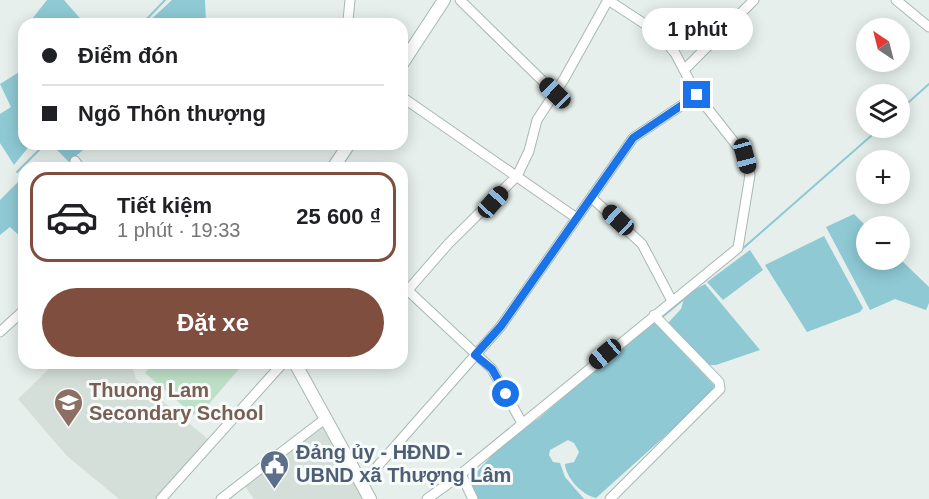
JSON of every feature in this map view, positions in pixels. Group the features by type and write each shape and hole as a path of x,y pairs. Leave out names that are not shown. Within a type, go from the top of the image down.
{"street":[{"path":"348,18 350,0"},
{"path":"408,49 444,0"},
{"path":"460,0 555,93"},
{"path":"408,284 517,176 529,151 537,120 608,0 657,32 684,70 697,95 745,156 750,174 738,248 427,499"},
{"path":"684,70 754,0"},
{"path":"896,0 929,27"},
{"path":"361,484 501,326 575,217 592,198 633,138 697,95"},
{"path":"408,101 575,217"},
{"path":"592,198 642,243 672,301"},
{"path":"408,290 492,369 522,423"},
{"path":"610,499 720,389 719,382 654,315"},
{"path":"0,332 18,316"},
{"path":"161,499 278,369"},
{"path":"298,369 370,499"},
{"path":"221,499 326,418"},
{"path":"460,474 473,499"}],"shaded area":[{"path":"49,369 133,369 136,379 208,439 155,499 119,499 67,456 18,399"},
{"path":"321,425 367,499 254,499 244,485"}],"green space":[{"path":"148,369 239,369 197,418 145,373"}],"water":[{"path":"47,0 64,0 80,18 33,18"},
{"path":"172,0 205,0 206,18 152,18"},
{"path":"18,73 18,150 26,150 14,165 0,143 0,114 11,107 0,84"},
{"path":"57,150 83,150 69,162"},
{"path":"18,182 18,234 10,227 0,235 0,200"},
{"path":"854,214 856,216 856,270 910,269 929,287 929,303 926,310 895,299 870,310 826,227"},
{"path":"824,236 863,308 860,312 807,332 765,265"},
{"path":"750,250 763,270 723,300 707,282"},
{"path":"705,284 760,350 716,365 708,365 668,323 681,309 685,295"},
{"path":"653,321 714,385 713,393 596,498 580,490 568,475 565,464 574,462 579,452 574,443 568,440 550,450 549,455 553,462 560,463 565,477 584,499 476,499 469,484 474,475 503,443 539,418"}],"waterway":[{"path":"148,18 165,0"},
{"path":"910,101 929,84"},
{"path":"741,250 869,138"},
{"path":"27,162 39,150"},
{"path":"697,287 709,277"},
{"path":"661,318 684,299"}],"place":[{"name":"Thuong Lam Secondary School","path":"68,428"},
{"name":"Đảng ủy - HĐND - UBND xã Thượng Lâm","path":"275,490"}],"route":[{"path":"506,394 492,369 475,355 501,326 575,217 592,198 633,138 697,95"}]}
